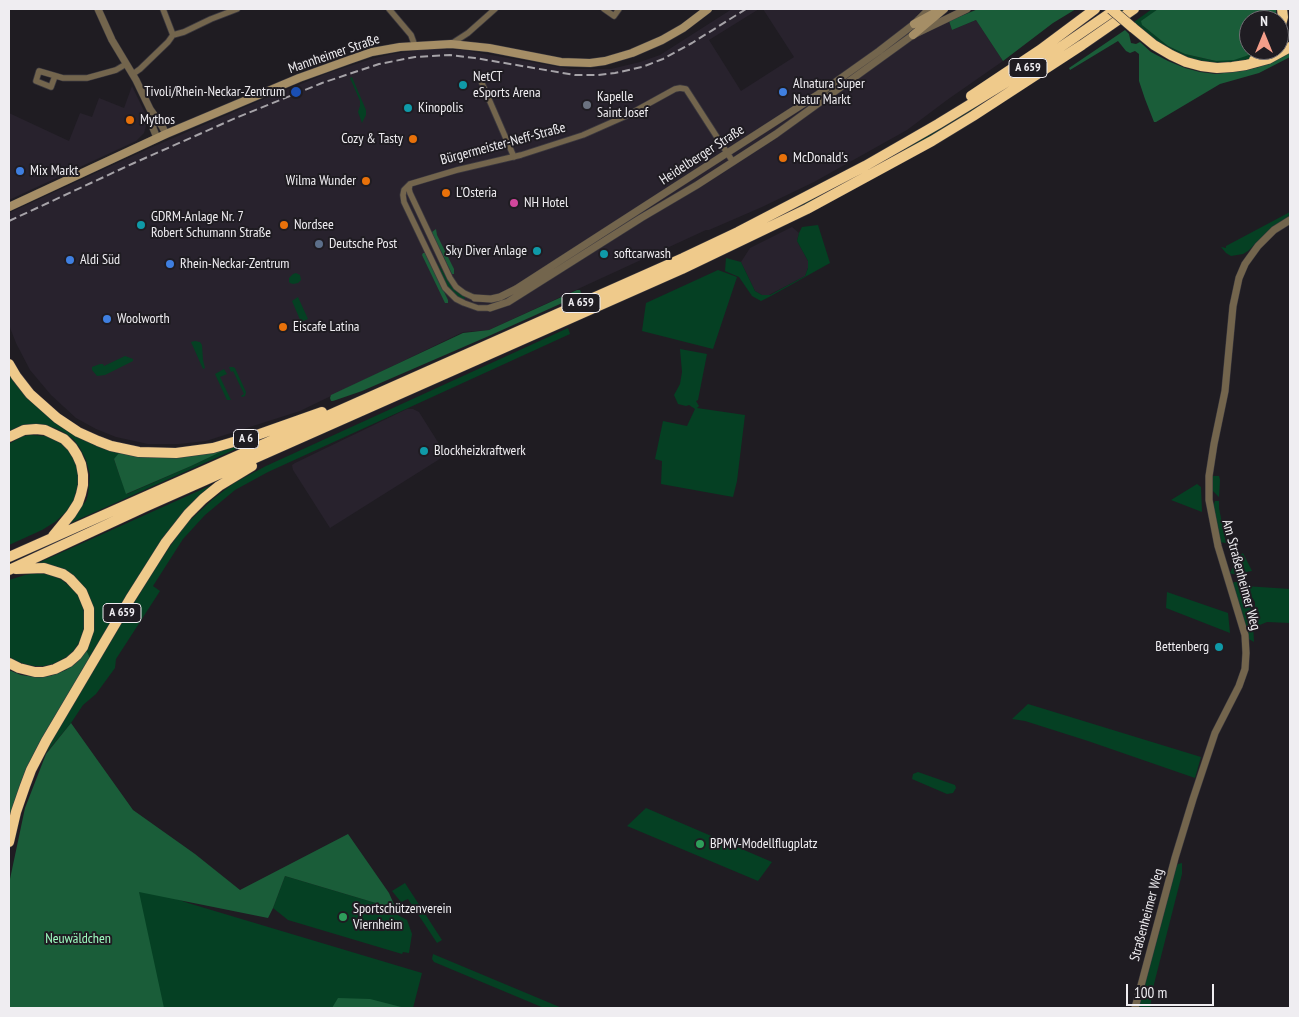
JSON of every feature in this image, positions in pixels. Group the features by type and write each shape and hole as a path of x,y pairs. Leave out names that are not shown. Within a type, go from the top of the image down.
{"highway":[{"path":"938,124 957,106 1040,50 1095,9"},
{"path":"1111,9 1154,45 1186,62 1201,66 1217,68 1246,65 1268,59 1290,47"},
{"name":"A 659","path":"9,558 738,232 865,166 938,124 1033,66 1116,9"},
{"name":"A 659","path":"9,570 147,506 682,269 808,209 924,145 972,116 1038,75 1134,9"},
{"path":"1246,65 1254,60"},
{"name":"A 6","path":"9,364 23,385 38,402 78,432 110,446 151,453 182,453 213,448 322,412 362,401"},
{"path":"9,437 24,430 36,429 54,433 72,447 81,464 83,485 78,503 51,539"},
{"name":"A 659","path":"9,842 16,812 31,770 130,599 177,526 219,486 302,438"},
{"path":"9,570 44,568 63,574 75,583 82,592 89,609 90,618 89,630 83,647 77,655 60,667 50,671 35,672 9,663"}],"main road":[{"name":"Mannheimer Straße","path":"9,207 157,138 299,78 335,64 386,49 451,44 489,48 561,62 590,63 631,54 662,40 708,9"},
{"path":"914,24 943,9"},
{"path":"913,35 943,9"}],"street":[{"path":"98,9 109,34 133,74 150,109 166,134"},
{"path":"163,9 173,35"},
{"path":"133,74 168,42 173,35 237,9"},
{"path":"389,9 411,35 414,46"},
{"path":"451,44 474,28 495,9"},
{"path":"604,9 614,16 619,9"},
{"name":"Heidelberger Straße","path":"475,298 491,299 516,289 818,95 879,51 930,9"},
{"name":"Heidelberger Straße","path":"490,308 508,302 733,162 776,134 913,35 967,9"},
{"path":"55,76 87,78 99,76 126,64"},
{"path":"478,74 514,157"},
{"name":"Bürgermeister-Neff-Straße","path":"410,184 457,170 546,148 583,135 626,116 680,88 686,89 733,162"},
{"path":"150,109 157,138"},
{"path":"410,184 410,193 450,278 456,287 475,298"},
{"path":"410,184 404,190 404,202 445,288 464,304 478,308 490,308"},
{"name":"Am Straßenheimer Weg","path":"1175,858 1215,733 1239,686 1246,660 1245,635 1218,546 1208,488 1211,460 1225,390 1234,299 1239,278 1245,264 1258,246 1274,230 1290,220"},
{"name":"Straßenheimer Weg","path":"1135,1008 1175,858"}],"shaded area":[{"path":"732,9 759,9 709,40 741,91 794,57 763,9 923,9 916,16 926,33 949,21 952,30 976,20 1003,61 907,130 814,182 762,207 706,230 489,330 463,332 300,411 206,441 179,444 148,444 116,437 96,429 76,418 51,395 30,370 16,343 9,325 9,213 150,148 266,98 328,73 371,59 426,49 463,50 570,69 611,69 660,55"},
{"path":"132,86 147,120 144,133 136,141 9,200 9,113 69,141 80,113 92,117 99,98 124,108"},
{"path":"792,227 799,233 797,241 808,261 805,276 769,295 762,295 755,291 741,262 750,248"},
{"path":"407,409 419,412 446,455 330,528 293,470 292,465"}],"green space":[{"path":"978,9 1076,9 1053,23 1003,61 976,20 952,30 949,21"},
{"path":"1123,9 1128,9 1085,39 954,123 797,209 730,240 1083,36"},
{"path":"1152,9 1158,9 1142,21 1142,25 1168,46 1185,54 1216,61 1239,57 1239,60 1247,60 1224,64 1197,61 1166,48 1145,33 1134,22"},
{"path":"1158,9 1276,9 1239,10 1239,58 1234,60 1216,61 1185,54 1168,46 1142,25 1141,21"},
{"path":"1125,30 1129,34 1131,43 1136,44 1140,42 1151,52 1168,61 1200,72 1216,74 1247,70 1273,60 1284,60 1259,73 1220,84 1156,122 1154,122 1139,81 1139,54 1135,51 1130,53 1126,51 1118,41 1070,70 1069,68"},
{"path":"352,77 366,110 362,123 358,112 360,101 350,78"},
{"path":"1290,212 1290,216 1277,224 1243,254 1231,256 1221,247 1226,248 1226,246"},
{"path":"818,225 830,263 761,301 752,296 739,277 725,271 726,258 741,262 755,291 762,295 770,295 805,276 808,261 797,241 799,233 802,227"},
{"path":"436,229 437,235 454,269 454,274 452,274 432,232"},
{"path":"425,253 448,303 445,303 422,255"},
{"path":"437,262 452,286 465,297 464,300 449,289"},
{"path":"718,270 737,277 713,349 642,331 646,303"},
{"path":"296,273 300,275 301,280 298,283 290,283 289,278"},
{"path":"580,290 580,295 362,391 331,401 331,395 463,333 489,330"},
{"path":"298,297 308,319 301,322 292,301"},
{"path":"568,328 570,334 268,472 235,490 205,515 183,539 153,586 160,591 116,659 115,668 96,694 83,705 46,753 58,728 159,562 186,524 213,499 234,483 266,466"},
{"path":"191,342 200,342 202,345 205,368 203,369"},
{"path":"680,349 707,354 698,400 696,401 699,406 697,408 745,415 737,481 733,497 661,484 662,461 655,459 663,421 687,426 695,409 689,405 678,404 674,395 680,384 682,372"},
{"path":"125,356 133,359 133,361 105,375 97,376 92,370 92,367 100,364 104,366"},
{"path":"229,367 235,368 246,392 245,396 241,396 244,394 233,371 231,372"},
{"path":"224,369 227,374 220,377 231,400 227,400 215,374"},
{"path":"9,370 92,442 186,455 165,458 114,459 127,494 229,448 274,432 66,525 86,501 90,475 86,460 74,440 55,428 30,424 9,431"},
{"path":"23,436 46,436 65,446 74,458 79,480 74,500 66,512 42,530 9,545 9,444"},
{"path":"229,448 126,494 114,459 119,453 165,458"},
{"path":"1213,476 1219,476 1219,497 1212,490"},
{"path":"225,479 192,505 89,663 86,650 92,637 94,624 93,612 85,589 36,564"},
{"path":"1197,484 1201,487 1202,512 1171,500"},
{"path":"1215,501 1219,501 1226,543 1219,542 1213,508"},
{"path":"1243,553 1252,571 1230,573 1239,556"},
{"path":"37,573 51,575 62,580 73,589 81,600 84,612 84,628 80,641 74,650 61,660 44,666 24,664 9,656 9,580"},
{"path":"1241,582 1246,596 1252,605 1254,642 1247,638 1242,612 1232,583"},
{"path":"1245,586 1290,589 1290,623 1267,622 1255,627 1255,602"},
{"path":"1167,592 1228,613 1230,633 1166,608"},
{"path":"86,650 89,656 89,663 62,706 9,830 9,670 21,675 35,677 50,676 66,670"},
{"path":"1028,704 1201,757 1195,778 1088,741 1025,721 1012,719"},
{"name":"Neuwäldchen","path":"71,723 133,810 195,854 240,890 348,834 389,893 396,909 285,876 268,918 139,892 164,1008 9,1008 10,879 25,808 46,754"},
{"path":"918,772 955,785 956,788 953,793 947,794 912,779 913,774"},
{"name":"BPMV-Modellflugplatz","path":"646,808 772,862 758,881 627,826"},
{"path":"25,845 188,903 422,973 413,1008 13,1008"},
{"path":"1182,863 1182,874 1154,984 1150,1008 1137,1008 1174,869 1178,864"},
{"name":"Sportschützenverein Viernheim","path":"285,876 396,909 396,914 407,920 412,934 409,953 403,952 402,954 288,920 273,908"},
{"path":"405,883 442,940 437,943 408,899 401,902 392,891"},
{"path":"433,954 562,1008 544,1008 434,962 432,959"},
{"path":"338,998 370,999 405,1008 332,1008"}],"railway":[{"path":"9,221 238,117 322,83 379,64 415,57 450,55 575,75 615,73 642,67 663,59 746,9"}],"place":[{"name":"NetCT eSports Arena","path":"463,85"},
{"name":"Tivoli/Rhein-Neckar-Zentrum","path":"296,92"},
{"name":"Alnatura Super Natur Markt","path":"783,92"},
{"name":"Kapelle Saint Josef","path":"587,105"},
{"name":"Kinopolis","path":"408,108"},
{"name":"Mythos","path":"130,120"},
{"name":"Cozy & Tasty","path":"413,139"},
{"name":"McDonald's","path":"783,158"},
{"name":"Mix Markt","path":"20,171"},
{"name":"Wilma Wunder","path":"366,181"},
{"name":"L'Osteria","path":"446,193"},
{"name":"NH Hotel","path":"514,203"},
{"name":"GDRM-Anlage Nr. 7 Robert Schumann Straße","path":"141,225"},
{"name":"Nordsee","path":"284,225"},
{"name":"Deutsche Post","path":"319,244"},
{"name":"Sky Diver Anlage","path":"537,251"},
{"name":"softcarwash","path":"604,254"},
{"name":"Aldi Süd","path":"70,260"},
{"name":"Rhein-Neckar-Zentrum","path":"170,264"},
{"name":"Woolworth","path":"107,319"},
{"name":"Eiscafe Latina","path":"283,327"},
{"name":"Blockheizkraftwerk","path":"424,451"},
{"name":"Bettenberg","path":"1219,647"},
{"name":"BPMV-Modellflugplatz","path":"700,844"},
{"name":"Sportschützenverein Viernheim","path":"343,917"}]}
